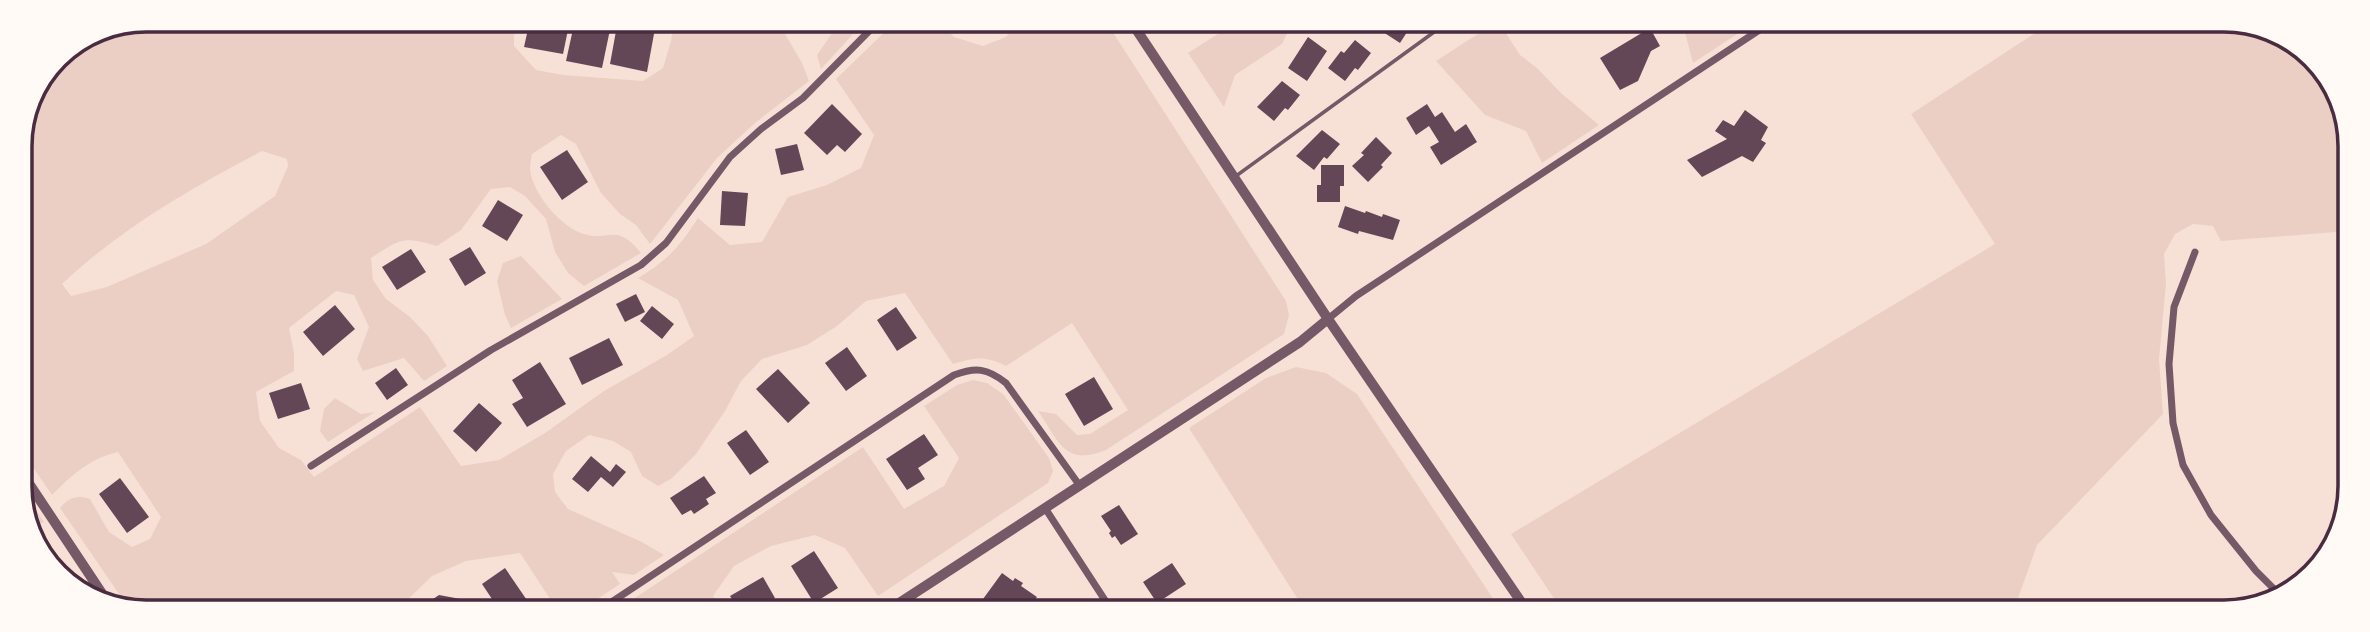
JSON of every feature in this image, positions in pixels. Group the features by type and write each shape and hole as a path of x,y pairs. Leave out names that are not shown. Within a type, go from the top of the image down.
{"street":[{"path":"311,467 491,350 641,265 666,243 730,157 761,129 803,98 868,32"},
{"path":"1138,32 1328,319 1520,600"},
{"path":"903,601 1300,342 1356,296 1756,32"},
{"path":"2195,252 2174,307 2169,364 2173,423 2183,465 2211,515 2256,571 2274,589"},
{"path":"613,601 954,375 973,369 994,373 1006,383 1080,485"},
{"path":"32,488 99,591"},
{"path":"1045,508 1105,601"}],"lane":[{"path":"1234,177 1434,32"}],"shaded area":[{"path":"512,32 514,46 536,70 563,75 643,81 663,68 672,32 784,32 802,63 809,81 755,123 717,158 650,244 636,225 620,214 601,193 576,144 561,135 532,154 530,170 534,184 551,211 575,230 593,236 619,235 641,253 584,286 568,273 555,252 546,219 525,196 510,187 491,189 461,230 437,246 402,241 371,258 373,280 386,299 410,317 428,336 447,366 424,381 404,358 363,371 357,359 369,327 354,295 336,291 289,328 294,371 256,392 260,421 279,448 301,460 314,477 420,407 461,466 499,460 694,336 678,300 638,278 672,252 698,218 730,245 762,242 788,197 827,185 861,168 874,135 836,79 885,32 949,32 954,37 983,46 1006,37 1010,32 1113,32 1286,301 1289,315 1284,334 1106,450 1081,455 1064,448 1038,411 1056,414 1077,435 1090,434 1128,410 1072,323 1006,366 992,360 980,359 953,364 905,293 866,301 837,326 807,345 762,359 741,381 725,411 696,454 671,479 658,486 642,476 631,452 613,441 589,435 566,451 553,474 555,492 568,509 642,542 664,555 634,575 612,572 620,584 595,601 551,601 520,553 466,561 432,576 406,601 145,601 123,598 60,508 74,498 90,499 109,532 132,547 150,539 161,517 118,452 98,459 82,469 52,495 32,466 32,138 35,116 43,95 55,76 70,60 88,47 123,34","holes":["262,151 287,159 288,166 275,196 206,244 107,287 71,296 62,284 108,245 157,211"]},
{"path":"833,32 855,32 821,69 817,55"},
{"path":"1221,32 1288,32 1282,44 1235,75 1224,107 1188,53"},
{"path":"1481,32 1505,32 1520,55 1599,125 1542,163 1526,131 1485,115 1436,61"},
{"path":"1685,32 1740,32 1693,63"},
{"path":"2037,32 2247,34 2275,43 2294,55 2323,88 2336,123 2338,232 2221,241 2213,226 2193,224 2175,234 2164,254 2166,284 2159,359 2163,414 2037,545 2017,600 1555,600 1511,534 1995,244 1911,114"},
{"path":"521,256 562,299 511,328 497,281 503,263"},
{"path":"1296,367 1326,373 1357,394 1494,600 1299,600 1189,428 1266,378"},
{"path":"973,380 987,383 1003,394 1049,458 1053,471 1048,483 878,596 845,548 815,535 771,546 734,566 713,596 716,601 630,601 863,447 904,509 944,486 959,458 924,406 957,385"},
{"path":"335,398 361,414 375,412 328,442 320,431 324,409"},
{"path":"34,507 44,522 39,524"}],"building":[{"path":"527,32 568,32 563,54 524,47"},
{"path":"572,32 610,32 602,68 566,61"},
{"path":"616,32 654,32 647,72 610,64"},
{"path":"1383,32 1407,32 1400,43"},
{"path":"1643,32 1652,32 1660,46 1651,51 1638,81 1620,90 1600,58"},
{"path":"1308,37 1327,51 1307,81 1288,68"},
{"path":"1355,40 1371,53 1345,81 1328,68 1341,51 1344,53"},
{"path":"1282,81 1300,95 1288,110 1285,108 1274,121 1257,107"},
{"path":"832,104 862,134 845,152 837,145 827,155 804,133"},
{"path":"1427,104 1435,117 1442,112 1455,132 1466,124 1477,142 1441,165 1430,147 1439,142 1429,126 1416,135 1406,118"},
{"path":"1745,110 1768,127 1761,140 1766,143 1753,162 1742,156 1702,177 1687,160 1727,139 1715,131 1723,120 1734,126"},
{"path":"1322,130 1340,144 1327,159 1324,157 1314,170 1296,156"},
{"path":"1376,137 1392,153 1368,182 1352,166 1364,155 1361,153"},
{"path":"797,144 804,170 781,175 775,149"},
{"path":"567,150 588,182 562,200 540,167"},
{"path":"1321,165 1344,165 1344,186 1340,186 1340,202 1317,202 1317,185 1321,185"},
{"path":"722,191 748,193 745,226 720,225"},
{"path":"498,200 523,215 507,241 482,226"},
{"path":"1345,206 1400,220 1393,240 1359,231 1358,234 1338,227"},
{"path":"470,247 486,273 465,286 449,259"},
{"path":"411,249 426,272 397,290 382,267"},
{"path":"636,294 645,312 625,322 616,304"},
{"path":"335,305 355,329 323,356 303,332"},
{"path":"652,306 674,324 662,339 640,321"},
{"path":"896,307 917,338 897,351 877,320"},
{"path":"609,338 623,365 582,385 569,358"},
{"path":"847,347 867,376 846,391 825,363"},
{"path":"540,362 566,404 527,427 512,404 523,398 512,380"},
{"path":"396,368 408,385 387,400 375,383"},
{"path":"778,369 810,403 788,423 756,389"},
{"path":"1094,377 1113,409 1084,426 1065,394"},
{"path":"301,383 310,409 278,419 269,393"},
{"path":"479,403 502,423 476,452 453,431"},
{"path":"746,430 769,462 750,475 727,443"},
{"path":"924,434 938,455 918,468 925,479 907,490 886,459"},
{"path":"591,456 610,472 616,464 626,472 613,487 601,477 588,492 572,479"},
{"path":"704,476 716,493 706,499 709,504 694,514 691,510 682,515 670,498"},
{"path":"120,478 149,517 127,533 99,494"},
{"path":"1119,505 1138,534 1121,545 1115,536 1112,538 1109,533 1111,531 1101,516"},
{"path":"814,551 838,588 818,601 813,601 791,566"},
{"path":"1172,563 1186,584 1161,601 1155,601 1143,582"},
{"path":"505,568 527,601 493,601 482,584"},
{"path":"1002,573 1013,581 1015,578 1023,583 1021,586 1037,597 1034,601 983,599"},
{"path":"763,577 775,598 770,601 733,601 730,596"},
{"path":"439,595 466,600 466,601 430,601"}]}
